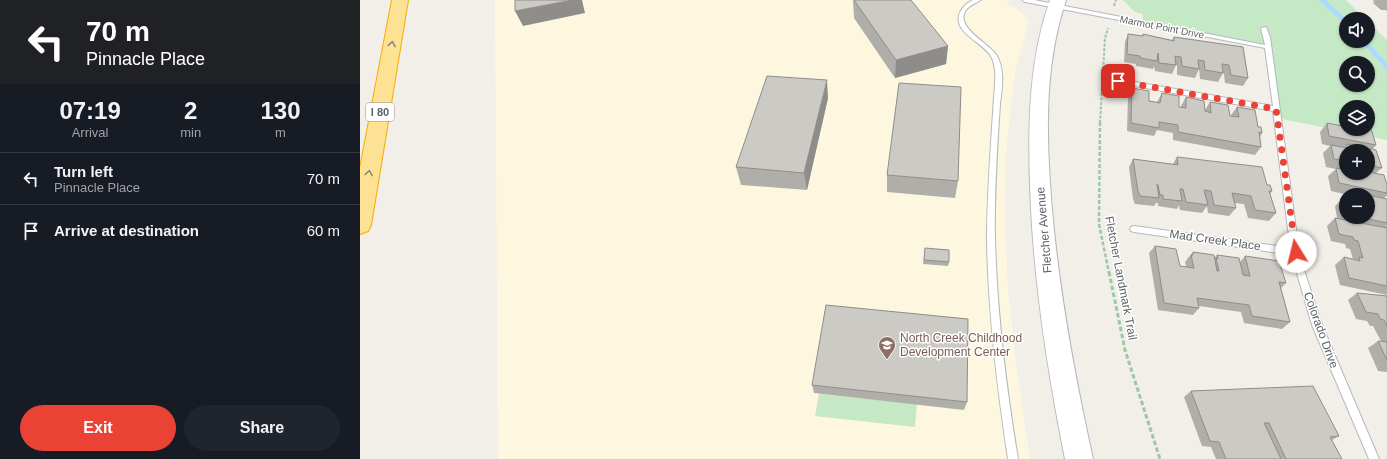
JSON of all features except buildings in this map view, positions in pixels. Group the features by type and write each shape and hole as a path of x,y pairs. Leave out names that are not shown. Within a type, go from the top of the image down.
{"highway":[{"name":"I 80","path":"360,225 400,0"}],"main road":[{"name":"Fletcher Avenue","path":"1057,3 1045,50 1040,83 1038,115 1039,177 1052,313 1064,392 1078,459"}],"lane":[{"path":"978,0 969,4 964,10 961,22 963,28 988,48 994,56 997,66 998,91 991,209 992,270 1003,396 1013,459"},
{"name":"Marmot Point Drive","path":"1025,0 1057,3 1111,17 1268,47"},
{"name":"Colorado Drive","path":"1264,28 1268,47 1296,252 1317,325 1374,459"},
{"path":"1118,81 1276,109"},
{"name":"Mad Creek Place","path":"1134,229 1296,252"}],"path":[{"name":"Fletcher Landmark Trail","path":"1116,0 1105,38 1100,125 1099,224 1125,350 1160,459"}],"shaded area":[{"path":"495,0 1009,0 1007,6 1016,8 1029,20 1016,67 1011,104 1005,165 1005,224 1008,290 1016,364 1030,459 498,459"}],"green space":[{"path":"1123,0 1346,0 1358,12 1339,12 1339,48 1375,48 1375,29 1387,40 1387,140 1367,136 1375,136 1375,100 1339,100 1339,130 1277,118 1268,47 1142,23 1143,14 1135,12"},
{"path":"819,394 917,404 915,427 815,416"}],"waterway":[{"path":"1322,0 1339,16"},
{"path":"1370,48 1387,67"}],"place":[{"name":"North Creek Childhood Development Center","path":"887,360"}],"route":[{"path":"1118,81 1276,109 1276,119 1296,252"}]}
